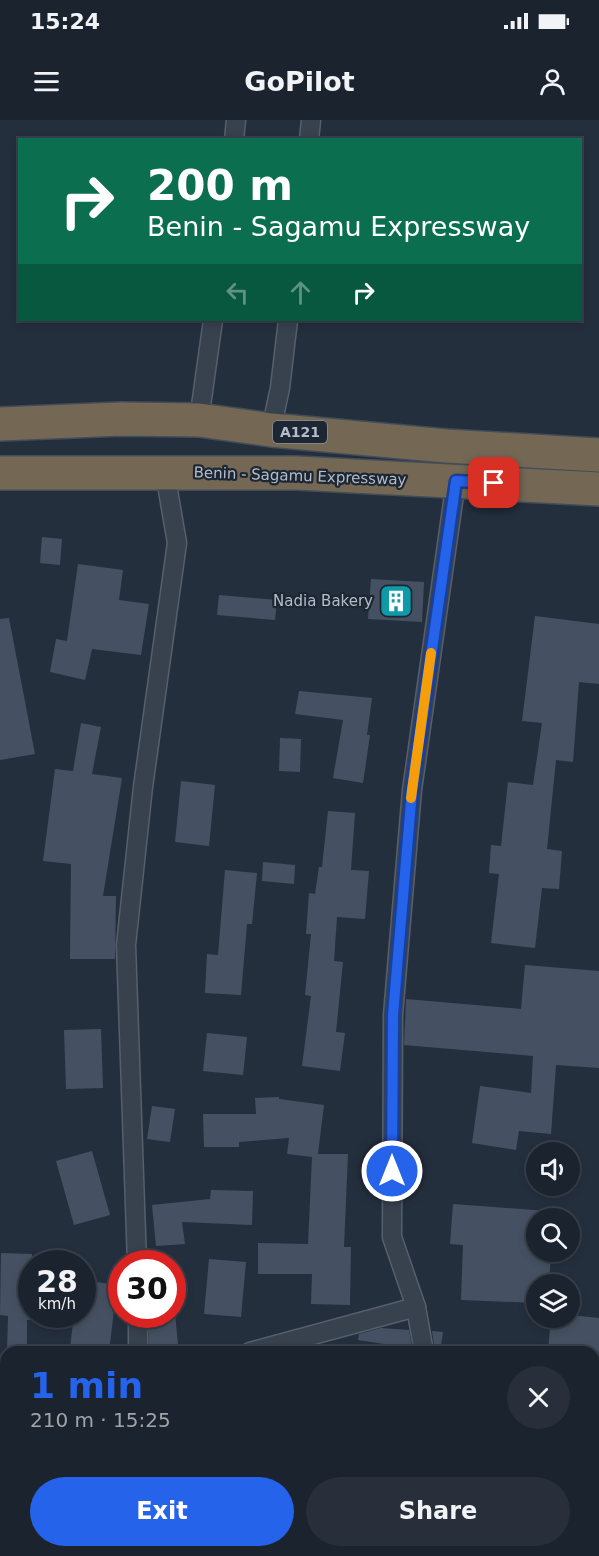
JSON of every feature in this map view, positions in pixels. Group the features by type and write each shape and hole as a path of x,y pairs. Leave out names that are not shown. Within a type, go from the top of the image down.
{"highway":[{"name":"A121","path":"0,424 121,419 199,420 271,430 446,446 599,455"},
{"name":"Benin - Sagamu Expressway","path":"0,473 297,473 599,489"}],"street":[{"path":"234,138 236,120"},
{"path":"309,138 311,120"},
{"path":"199,420 213,321"},
{"path":"271,430 280,388 288,321"},
{"path":"137,1250 126,945 143,787 177,543 165,473"},
{"path":"423,1346 416,1307 392,1237 393,1015 412,790 456,481"},
{"path":"272,1346 416,1307"},
{"path":"138,1328 138,1346"}],"building":[{"path":"42,537 62,539 60,565 40,563"},
{"path":"78,564 123,570 119,600 149,604 141,655 92,649 85,680 50,672 56,639 67,641"},
{"name":"Nadia Bakery","path":"371,579 424,582 422,622 368,619"},
{"path":"219,595 277,600 275,620 217,615"},
{"path":"535,616 599,624 599,684 579,682 573,762 556,760 547,849 562,851 559,889 542,888 535,948 491,943 499,874 489,873 491,845 501,846 508,782 533,785 542,723 522,721"},
{"path":"9,618 35,754 0,760 0,619"},
{"path":"299,691 372,698 367,735 370,735 363,783 333,778 343,720 295,714"},
{"path":"81,723 101,727 92,774 122,778 103,896 116,896 115,959 70,959 71,864 43,861 55,769 73,771"},
{"path":"280,738 301,739 300,772 279,771"},
{"path":"181,781 215,785 209,846 175,842"},
{"path":"328,811 355,813 351,870 369,871 365,919 337,917 334,961 343,962 336,1032 345,1033 340,1071 302,1066 311,996 305,995 311,934 306,934 309,893 315,894 319,867 322,867"},
{"path":"263,862 295,865 294,884 262,881"},
{"path":"225,870 257,873 252,924 247,924 241,995 205,993 207,954 218,955"},
{"path":"525,965 599,971 599,1068 556,1065 551,1134 519,1131 516,1150 472,1143 480,1086 531,1093 533,1056 404,1045 406,999 521,1009"},
{"path":"101,1029 103,1088 66,1089 64,1030"},
{"path":"207,1033 247,1037 243,1075 203,1071"},
{"path":"279,1097 279,1099 324,1105 318,1154 348,1154 344,1247 351,1247 350,1305 311,1304 312,1274 258,1274 258,1243 308,1244 312,1157 287,1154 289,1138 239,1142 239,1147 204,1147 203,1114 256,1114 255,1098"},
{"path":"152,1106 175,1109 170,1142 147,1139"},
{"path":"92,1151 110,1215 74,1225 56,1161"},
{"path":"211,1190 253,1191 252,1225 182,1222 185,1244 156,1246 152,1205 210,1199"},
{"path":"453,1204 526,1209 526,1262 550,1262 550,1274 526,1274 526,1303 461,1300 463,1245 450,1244"},
{"path":"1,1253 18,1254 18,1328 27,1328 27,1346 7,1346 8,1316 0,1315"},
{"path":"209,1259 246,1262 241,1317 204,1314"},
{"path":"96,1282 108,1284 108,1328 112,1328 110,1346 70,1346 72,1328 96,1328"},
{"path":"580,1316 599,1318 599,1346 549,1346 550,1328 580,1328"},
{"path":"149,1328 176,1328 178,1344 149,1346"},
{"path":"381,1328 409,1330 412,1346 384,1346 384,1344 358,1340 359,1334"},
{"path":"432,1331 443,1332 441,1346 434,1346"}],"slow traffic":[{"path":"411,798 431,653"}],"place":[{"name":"Nadia Bakery","path":"396,601"}],"route":[{"path":"392,1171 393,1015 412,790 456,481 494,483"}]}
